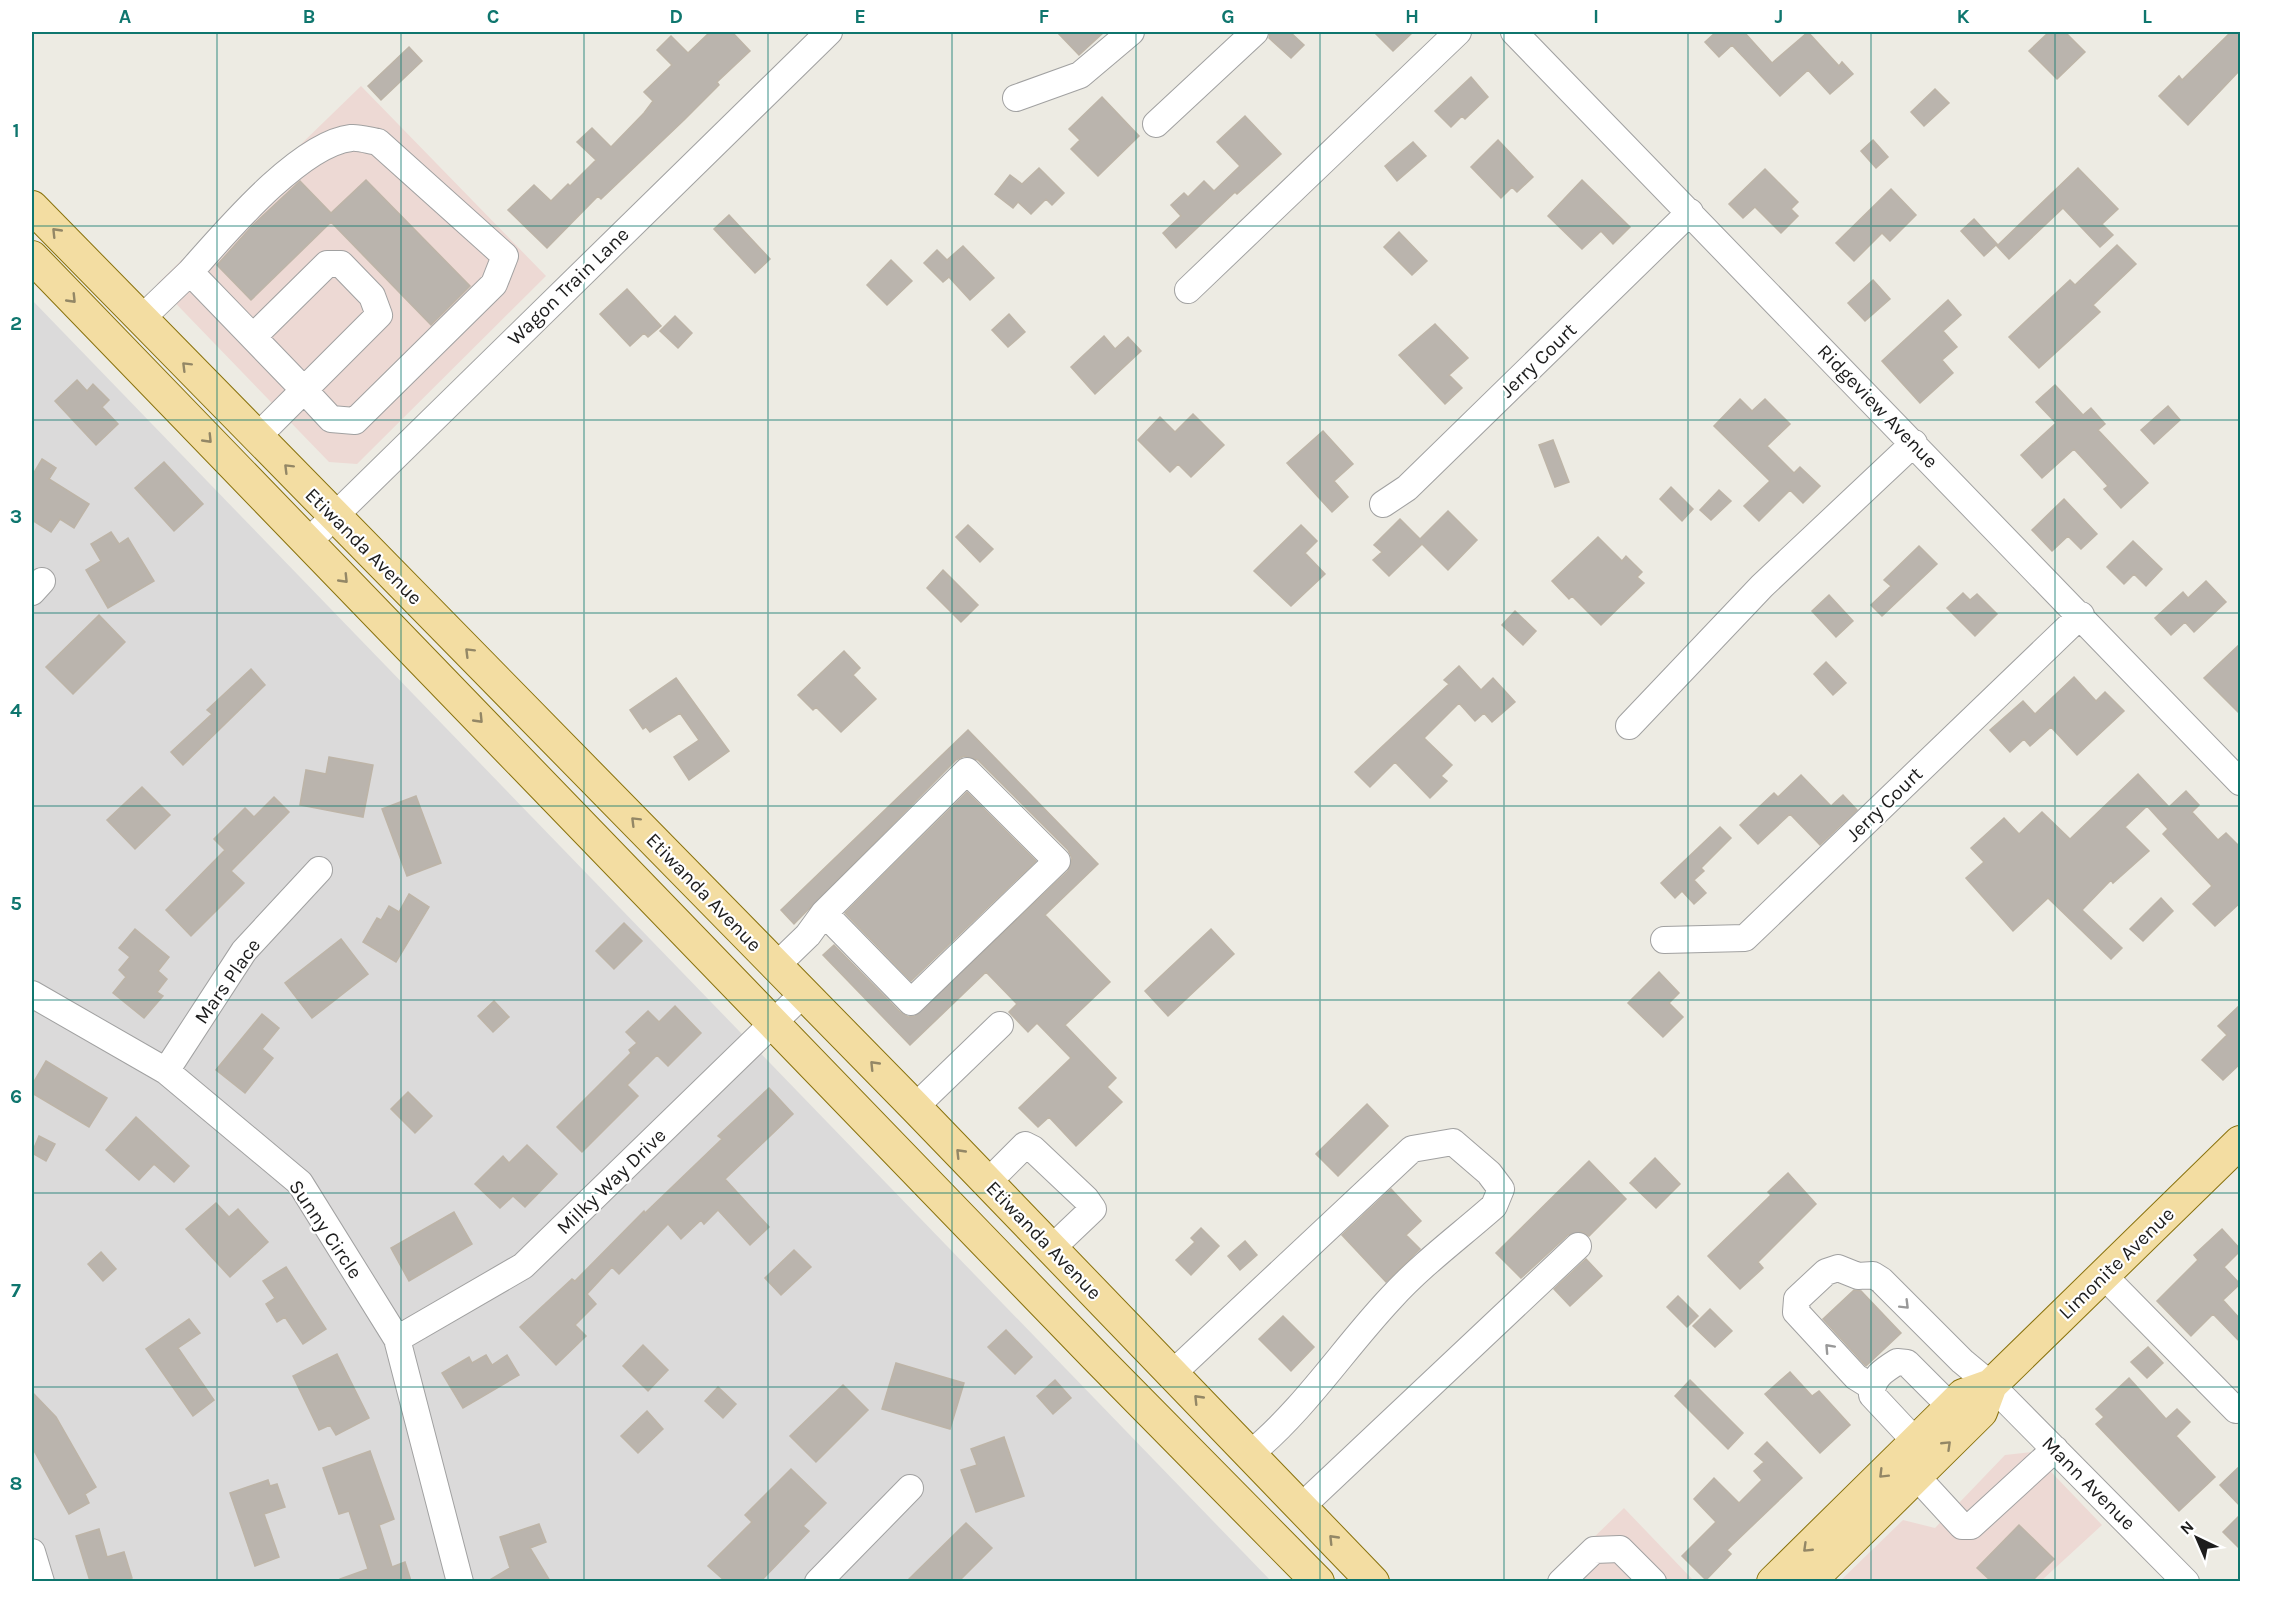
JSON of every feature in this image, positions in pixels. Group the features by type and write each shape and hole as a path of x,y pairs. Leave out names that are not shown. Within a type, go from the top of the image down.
{"main road":[{"name":"Etiwanda Avenue","path":"32,207 140,320 804,993 1373,1581"},
{"name":"Etiwanda Avenue","path":"32,257 773,1023 1318,1581"},
{"name":"Limonite Avenue","path":"1773,1581 1963,1395 1991,1385 2241,1142"},
{"name":"Limonite Avenue","path":"1809,1581 1981,1412 1991,1385"}],"street":[{"name":"Wagon Train Lane","path":"308,542 829,32"},
{"path":"1016,98 1080,75 1131,32"},
{"path":"1156,124 1255,32"},
{"path":"1188,290 1458,32"},
{"name":"Ridgeview Avenue","path":"1514,32 2241,782"},
{"path":"140,320 190,272 233,223 310,153 351,138 378,142 505,255 494,284 355,421 331,419 190,272"},
{"name":"Jerry Court","path":"1383,504 1407,488 1690,212"},
{"path":"253,337 327,264 341,264 372,296 379,315 257,437"},
{"path":"1629,726 1761,586 1914,443"},
{"name":"Jerry Court","path":"1664,940 1745,938 2081,615"},
{"path":"776,966 808,935 824,913 967,771 1057,861 911,1002 824,913"},
{"name":"Mars Place","path":"166,1071 244,951 319,870"},
{"name":"Milky Way Drive","path":"397,1340 523,1266 804,993"},
{"name":"Sunny Circle","path":"32,994 166,1071 300,1183 397,1340 460,1581"},
{"path":"915,1107 1000,1025"},
{"path":"1173,1373 1412,1149 1453,1142 1489,1173 1501,1189 1494,1206 1392,1297 1312,1393 1273,1434 1250,1454"},
{"path":"988,1182 1025,1145 1034,1149 1086,1199 1093,1209 1052,1248"},
{"path":"1301,1507 1578,1246"},
{"name":"Mann Avenue","path":"1872,1387 1856,1377 1796,1312 1797,1299 1826,1272 1838,1268 1858,1276 1873,1275 1962,1361 1991,1385 2186,1581"},
{"path":"2103,1275 2236,1410"},
{"path":"1916,1442 1872,1395 1872,1387 1884,1370 1897,1362 1907,1363 1951,1407"},
{"path":"1916,1476 1962,1526 1971,1526 2055,1449"},
{"path":"818,1581 910,1488"},
{"path":"1561,1581 1594,1550 1620,1549 1653,1581"},
{"path":"32,1552 41,1581"}],"shaded area":[{"path":"361,86 546,276 357,464 329,462 157,284"},
{"path":"32,300 1271,1581 32,1581"},
{"path":"2032,1452 2102,1525 2041,1581 1839,1582 1903,1520 1935,1528 2005,1455"},
{"path":"1624,1508 1694,1581 1548,1582"}],"building":[{"path":"710,32 732,32 750,51 717,82 719,85 684,120 601,199 598,196 547,248 508,210 534,185 551,201 568,184 570,186 596,160 577,142 592,128 611,147 653,101 644,92 672,65 657,50 671,36 688,53"},
{"path":"1057,32 1104,32 1079,55"},
{"path":"1270,32 1290,32 1304,45 1291,58 1269,38"},
{"path":"1374,32 1413,32 1393,51"},
{"path":"1716,32 1747,32 1745,33 1772,63 1808,32 1839,66 1842,62 1853,74 1830,94 1808,70 1780,96 1732,45 1719,57 1705,42"},
{"path":"2049,32 2065,32 2085,52 2057,79 2029,51"},
{"path":"2231,32 2241,32 2241,69 2188,125 2159,96 2179,76 2182,80"},
{"path":"409,47 422,61 381,100 368,86"},
{"path":"1471,77 1488,97 1465,119 1462,116 1451,127 1435,111"},
{"path":"1935,89 1949,103 1924,126 1911,112"},
{"path":"1102,97 1139,136 1098,176 1071,149 1080,140 1069,129"},
{"path":"1245,116 1281,154 1237,194 1235,192 1176,248 1163,233 1181,216 1171,205 1184,193 1188,197 1204,181 1214,191 1240,166 1217,142"},
{"path":"1498,140 1533,177 1517,192 1512,187 1501,198 1471,167"},
{"path":"1873,140 1888,157 1876,168 1861,151"},
{"path":"1413,142 1426,156 1397,181 1385,166"},
{"path":"1039,168 1064,193 1052,205 1046,199 1031,214 1018,202 1013,208 995,194 1010,175 1022,184"},
{"path":"2078,168 2118,209 2102,224 2113,235 2100,247 2063,208 2009,259 1997,246"},
{"path":"1765,169 1798,202 1791,209 1798,216 1781,233 1755,207 1743,218 1729,204"},
{"path":"366,180 470,286 431,325 331,222 251,300 217,265 253,225 300,181 331,213"},
{"path":"1582,180 1630,227 1613,244 1601,231 1582,249 1548,216"},
{"path":"1891,189 1916,215 1890,241 1882,233 1854,261 1836,243"},
{"path":"729,215 770,259 755,273 714,229"},
{"path":"1974,219 1997,244 1984,256 1961,231"},
{"path":"1399,232 1427,261 1412,275 1384,247"},
{"path":"2117,245 2136,264 2093,305 2100,312 2039,368 2009,337 2070,280 2075,285"},
{"path":"963,246 994,278 970,300 949,277 943,282 924,263 937,250 947,260"},
{"path":"891,260 912,281 887,305 867,285"},
{"path":"1873,280 1890,299 1865,321 1848,303"},
{"path":"627,289 661,326 648,337 644,333 630,346 600,314"},
{"path":"1948,300 1961,315 1943,331 1957,347 1942,360 1953,373 1920,403 1882,361"},
{"path":"1009,314 1025,332 1008,347 992,330"},
{"path":"675,316 692,333 678,348 660,331"},
{"path":"1435,324 1468,358 1449,375 1462,388 1445,404 1399,355"},
{"path":"1104,336 1115,349 1128,337 1141,351 1095,394 1071,367"},
{"path":"77,380 87,391 93,384 109,400 102,407 118,424 96,445 55,401"},
{"path":"2055,385 2083,415 2091,408 2105,424 2098,430 2148,483 2121,508 2104,489 2108,486 2074,449 2042,478 2021,455 2056,423 2036,402"},
{"path":"1740,399 1752,411 1765,399 1790,424 1767,446 1794,473 1800,467 1820,486 1803,503 1790,490 1759,521 1744,506 1770,481 1714,426"},
{"path":"2168,406 2180,420 2154,444 2141,430"},
{"path":"1193,414 1224,445 1191,477 1178,464 1170,472 1138,440 1160,417 1175,432"},
{"path":"1323,431 1353,464 1334,481 1348,497 1332,512 1287,463"},
{"path":"1553,440 1569,482 1555,487 1539,445"},
{"path":"42,459 56,468 49,479 89,504 74,528 60,519 51,532 32,520 32,476"},
{"path":"164,462 203,504 174,531 135,488"},
{"path":"1671,487 1693,509 1682,521 1660,499"},
{"path":"1719,490 1731,501 1711,520 1700,510"},
{"path":"2064,499 2097,534 2081,549 2068,536 2052,551 2032,530"},
{"path":"1448,511 1477,540 1448,570 1422,544 1389,576 1373,560 1382,552 1374,545 1400,519 1420,539"},
{"path":"968,525 993,549 980,562 956,537"},
{"path":"1301,525 1317,541 1305,553 1325,574 1291,606 1254,571"},
{"path":"111,532 119,544 128,538 154,581 108,608 86,570 101,561 91,544"},
{"path":"1598,537 1622,561 1626,556 1642,572 1637,577 1644,583 1601,625 1572,596 1569,599 1552,581"},
{"path":"2133,541 2162,569 2146,586 2134,574 2124,584 2107,567"},
{"path":"1919,546 1937,564 1882,616 1871,605 1891,586 1884,580"},
{"path":"943,570 978,605 961,622 927,588"},
{"path":"2206,581 2226,602 2194,632 2185,622 2171,635 2155,618 2183,592 2188,598"},
{"path":"1963,593 1970,600 1977,594 1997,614 1975,636 1947,608"},
{"path":"1829,595 1853,621 1836,637 1812,611"},
{"path":"1515,611 1536,631 1523,645 1502,625"},
{"path":"99,615 125,642 73,694 46,667"},
{"path":"2241,643 2241,715 2204,678"},
{"path":"844,651 860,668 853,675 876,699 841,732 816,707 813,710 798,695"},
{"path":"1826,662 1846,683 1833,695 1814,674"},
{"path":"1459,666 1481,690 1493,678 1515,702 1492,722 1484,713 1475,721 1459,703 1424,738 1452,765 1441,776 1447,781 1430,798 1395,762 1370,787 1355,772 1449,684 1444,680"},
{"path":"251,669 265,685 183,765 171,752 212,714 207,710"},
{"path":"2074,677 2096,701 2105,692 2124,711 2077,755 2051,727 2030,746 2024,739 2010,752 1990,730 2023,701 2035,714"},
{"path":"676,678 729,751 689,780 674,757 699,740 680,713 650,732 646,727 643,729 630,710"},
{"path":"968,730 1098,864 1045,915 1110,982 1065,1025 1116,1078 1107,1087 1122,1102 1076,1146 1049,1117 1038,1127 1019,1108 1071,1058 1037,1023 1028,1032 1009,1012 1017,1004 986,972 910,1045 823,955 834,945 900,1012 908,1017 915,1016 1068,871 1072,858 1068,850 978,760 964,756 956,760 794,924 781,910"},
{"path":"329,757 373,765 363,817 300,805 306,770 326,774"},
{"path":"2138,774 2169,807 2186,791 2199,805 2192,812 2218,840 2226,833 2241,848 2241,902 2215,926 2193,904 2212,886 2163,834 2168,829 2147,806 2125,827 2149,851 2113,883 2111,880 2082,910 2122,948 2111,959 2048,898 2013,931 1966,878 1984,862 1971,848 2004,818 2019,834 2042,812 2070,839"},
{"path":"1801,775 1831,806 1843,795 1857,810 1820,845 1790,814 1758,844 1740,825 1774,793 1778,797"},
{"path":"142,787 170,815 135,849 107,820"},
{"path":"967,792 1036,861 911,981 845,913"},
{"path":"416,796 441,863 407,876 382,809"},
{"path":"274,797 289,812 231,871 244,883 191,936 166,910 225,850 214,839 245,808 254,817"},
{"path":"1720,827 1731,838 1701,868 1704,871 1694,880 1706,893 1694,904 1682,891 1675,898 1661,883"},
{"path":"409,894 429,907 396,962 363,942 377,918 381,920 389,906 399,912"},
{"path":"2161,898 2173,911 2143,941 2130,929"},
{"path":"624,923 642,941 614,969 596,951"},
{"path":"135,929 169,957 158,971 167,979 157,992 163,996 144,1018 113,993 126,977 119,970 130,957 119,948"},
{"path":"1211,929 1234,954 1168,1016 1145,991"},
{"path":"341,939 368,974 312,1018 285,983"},
{"path":"1659,972 1679,993 1669,1003 1683,1017 1663,1037 1628,1003"},
{"path":"494,1001 509,1017 493,1032 478,1016"},
{"path":"2241,1004 2241,1063 2223,1080 2202,1060 2227,1035 2218,1026"},
{"path":"675,1006 701,1033 668,1066 657,1055 627,1085 638,1096 582,1152 557,1127 631,1053 629,1050 637,1043 626,1032 648,1011 659,1022"},
{"path":"262,1014 279,1028 262,1049 273,1058 245,1093 216,1070"},
{"path":"46,1061 107,1098 89,1127 32,1093 32,1085"},
{"path":"769,1088 793,1114 725,1179 769,1227 750,1245 718,1210 704,1224 701,1220 681,1239 668,1224 619,1274 612,1267 587,1294 596,1304 575,1325 586,1336 556,1365 520,1327 572,1279 575,1281 644,1211 645,1213 722,1139 718,1136"},
{"path":"408,1092 432,1116 415,1133 391,1109"},
{"path":"1367,1104 1388,1126 1338,1176 1316,1154"},
{"path":"136,1117 189,1166 174,1182 154,1164 139,1180 106,1150"},
{"path":"39,1136 55,1144 46,1161 32,1153"},
{"path":"527,1145 557,1174 525,1207 513,1196 500,1208 475,1184 503,1156 509,1163"},
{"path":"1655,1158 1680,1184 1656,1208 1630,1183"},
{"path":"1589,1161 1626,1199 1589,1236 1582,1232 1568,1235 1521,1278 1496,1253"},
{"path":"1788,1173 1816,1204 1758,1262 1763,1268 1740,1289 1708,1256 1771,1195 1768,1192"},
{"path":"1391,1189 1421,1221 1406,1235 1420,1249 1386,1282 1342,1235"},
{"path":"216,1203 229,1217 238,1209 268,1242 230,1277 186,1229"},
{"path":"454,1212 472,1244 409,1281 391,1248"},
{"path":"1201,1228 1219,1246 1191,1275 1176,1260 1195,1242 1191,1238"},
{"path":"2222,1229 2241,1250 2224,1267 2240,1284 2223,1300 2241,1320 2241,1343 2213,1314 2191,1336 2157,1301 2198,1260 2194,1255"},
{"path":"1245,1241 1257,1255 1240,1270 1228,1256"},
{"path":"794,1250 811,1267 781,1295 765,1278"},
{"path":"101,1252 116,1269 103,1281 88,1264"},
{"path":"1586,1259 1602,1276 1570,1306 1554,1289"},
{"path":"286,1267 326,1329 303,1344 285,1317 277,1322 266,1304 275,1298 263,1281"},
{"path":"1854,1290 1861,1291 1901,1333 1866,1366 1823,1319"},
{"path":"1678,1296 1698,1316 1687,1327 1667,1307"},
{"path":"1710,1309 1732,1331 1715,1347 1693,1326"},
{"path":"1283,1316 1314,1347 1291,1371 1259,1339"},
{"path":"189,1319 200,1333 178,1348 214,1400 193,1416 146,1349"},
{"path":"1006,1330 1032,1357 1015,1374 988,1347"},
{"path":"643,1345 668,1370 648,1391 623,1366"},
{"path":"2148,1347 2163,1363 2147,1378 2131,1362"},
{"path":"337,1354 369,1418 336,1435 330,1425 319,1430 293,1376"},
{"path":"486,1355 492,1365 507,1355 519,1375 463,1408 442,1373 469,1357 472,1363"},
{"path":"896,1363 964,1383 950,1429 882,1409"},
{"path":"1790,1372 1812,1396 1819,1391 1850,1425 1820,1453 1765,1394"},
{"path":"2129,1378 2166,1419 2177,1409 2190,1422 2176,1436 2215,1477 2179,1511 2096,1424 2104,1417 2096,1409"},
{"path":"1055,1380 1071,1398 1053,1414 1037,1396"},
{"path":"1690,1380 1743,1433 1728,1449 1675,1396"},
{"path":"843,1385 868,1410 816,1462 790,1436"},
{"path":"718,1387 736,1404 723,1418 705,1401"},
{"path":"32,1392 56,1417 96,1487 85,1494 89,1503 69,1514 32,1447"},
{"path":"647,1411 663,1429 638,1453 621,1436"},
{"path":"1004,1437 1024,1496 976,1512 961,1470 977,1465 971,1449"},
{"path":"1767,1442 1802,1478 1727,1550 1731,1554 1706,1580 1682,1556 1716,1522 1694,1499 1714,1478 1739,1503 1762,1480 1754,1471 1764,1462 1755,1454"},
{"path":"370,1451 394,1519 379,1525 392,1567 405,1562 411,1581 340,1581 340,1579 368,1569 349,1511 339,1514 323,1468"},
{"path":"2241,1465 2241,1507 2220,1485"},
{"path":"791,1469 826,1503 803,1526 809,1531 761,1581 725,1581 708,1566 752,1522 745,1515"},
{"path":"268,1480 270,1486 277,1484 285,1507 264,1514 279,1557 255,1566 230,1493"},
{"path":"2241,1514 2241,1550 2223,1532"},
{"path":"966,1523 992,1548 959,1581 907,1581"},
{"path":"539,1524 546,1542 530,1548 550,1581 488,1581 510,1568 500,1537"},
{"path":"2019,1525 2054,1559 2032,1581 1991,1581 1977,1568"},
{"path":"99,1529 107,1557 124,1552 132,1578 121,1581 90,1581 76,1536"}]}
